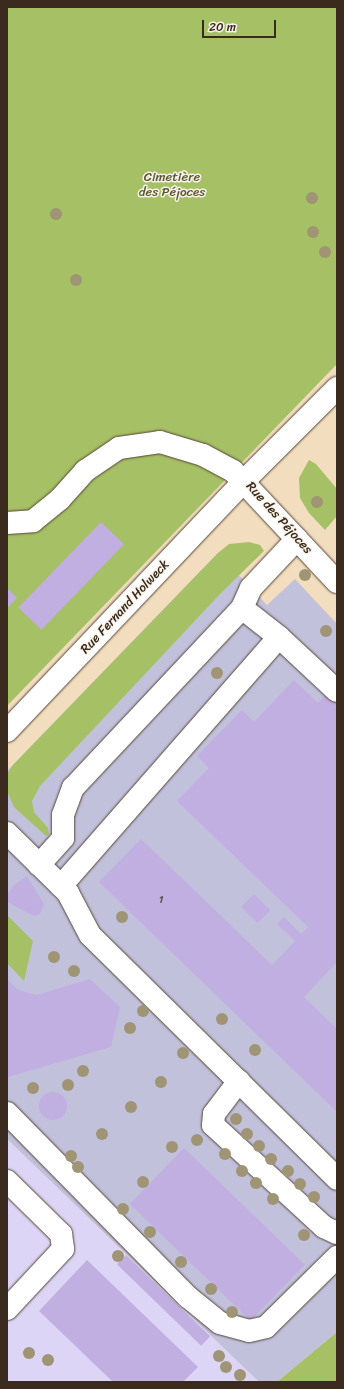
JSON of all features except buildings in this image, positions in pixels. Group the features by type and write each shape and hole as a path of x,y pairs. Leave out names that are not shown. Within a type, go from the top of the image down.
{"street":[{"name":"Rue des Péjoces","path":"337,388 243,482 337,582"},
{"path":"7,523 33,520 60,499 85,471 119,448 160,442 203,455 233,471 243,482"},
{"name":"Rue Fernand Holweck","path":"7,731 243,482"},
{"path":"39,865 62,838 63,815 72,788 242,608 252,588 297,539"},
{"path":"242,608 279,638 337,691"},
{"path":"61,886 279,638"},
{"path":"7,833 61,886 81,914 90,935 337,1179"},
{"path":"239,1081 214,1114 213,1125 324,1227 337,1233"},
{"path":"7,1113 188,1298 220,1323 249,1331 266,1327 337,1257"},
{"path":"7,1181 61,1234 63,1249 7,1309"}],"shaded area":[{"path":"218,553 267,605 295,579 337,624 337,1332 277,1382 259,1382 7,1139 7,771"},
{"path":"7,1139 100,1229 259,1382 7,1382"}],"green space":[{"name":"Cimetière des Péjoces","path":"7,7 337,7 337,364 7,706"},
{"path":"309,460 316,464 337,489 337,516 325,530 309,513 300,498 299,478"},
{"path":"249,542 260,545 264,551 220,594 40,786 32,801 34,812 48,828 49,834 46,836 14,807 7,791 7,774 13,765 218,553 229,544"},
{"path":"7,915 33,941 24,981 7,963"},
{"path":"337,1332 337,1382 277,1382"}]}
